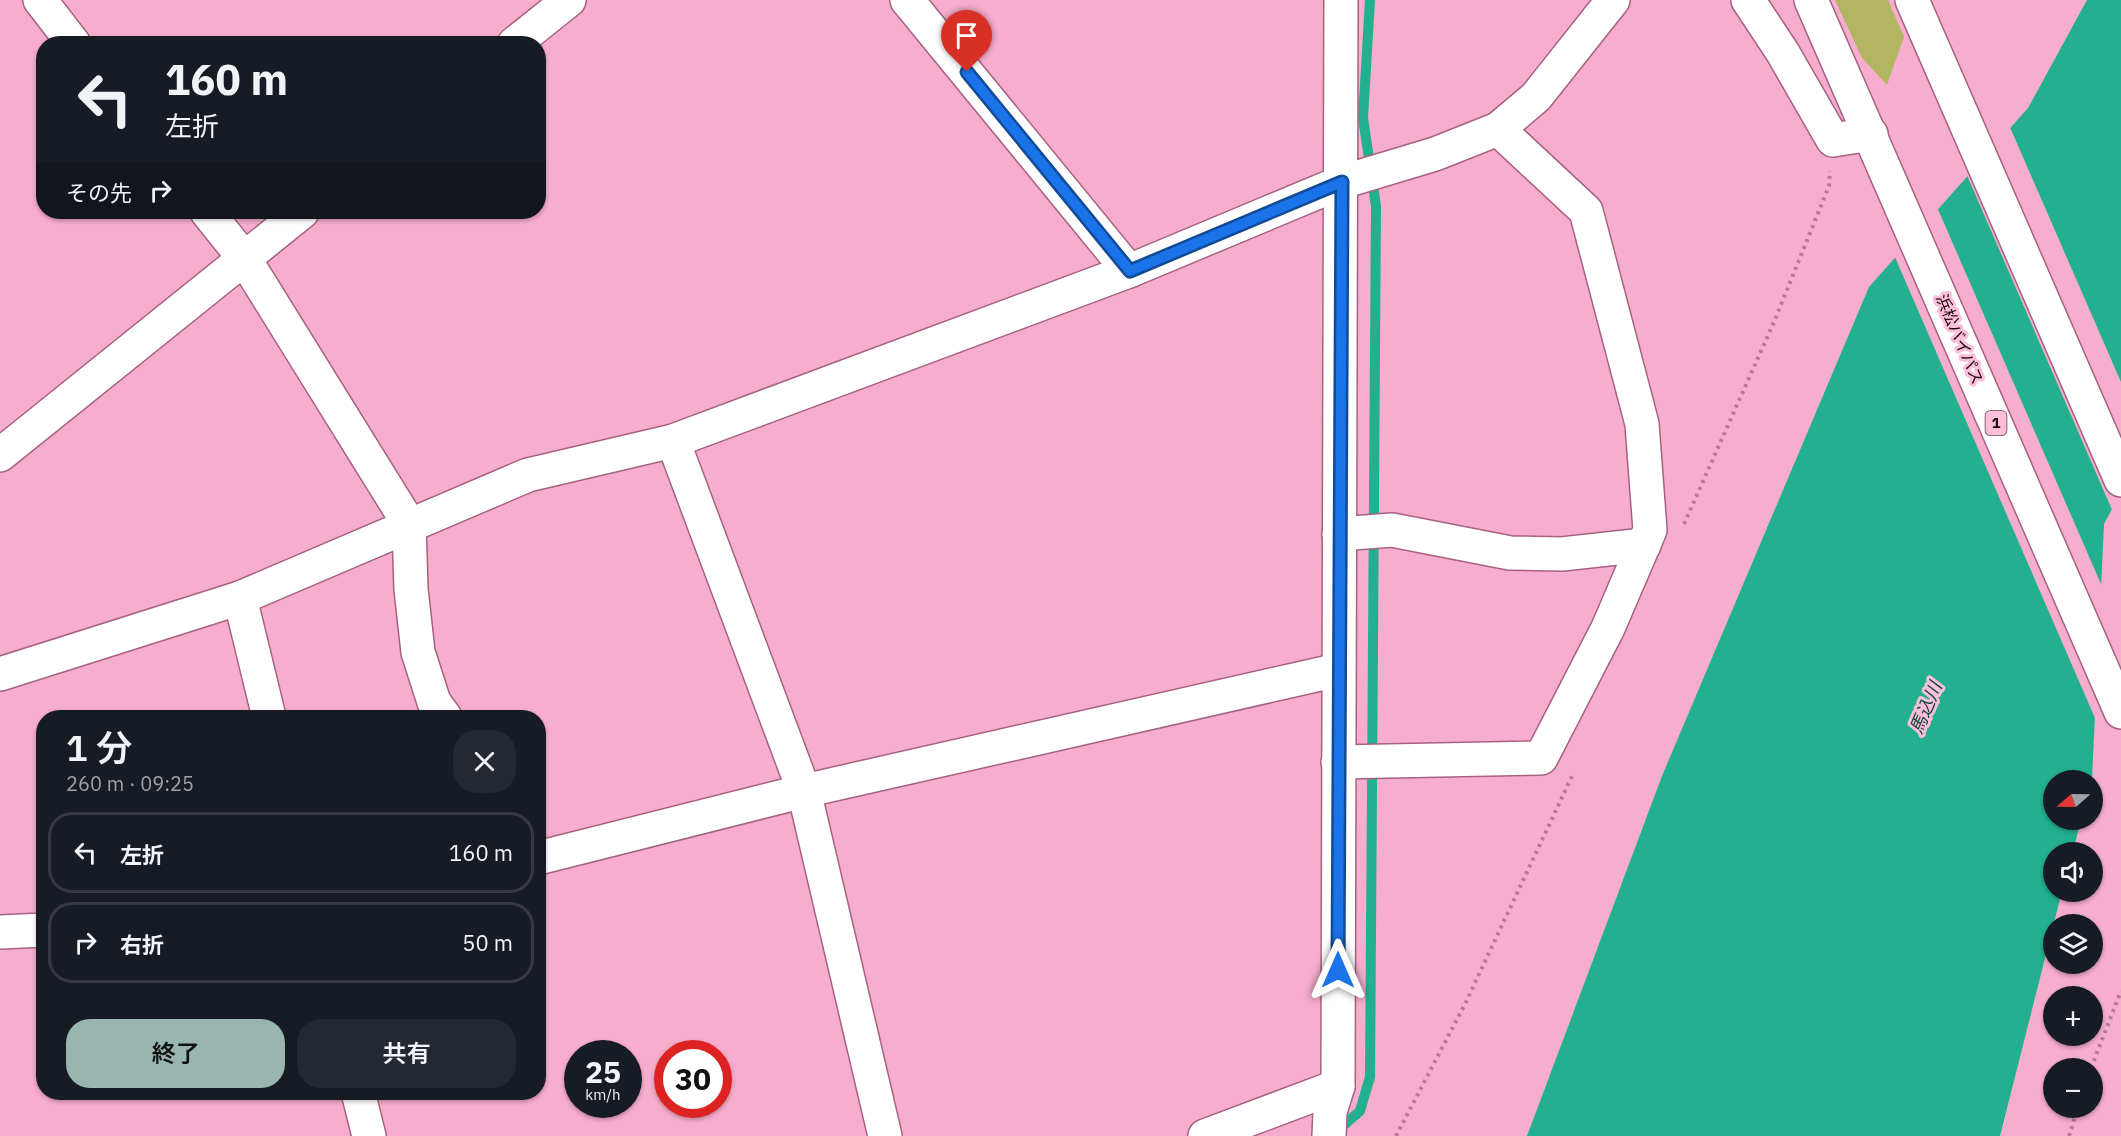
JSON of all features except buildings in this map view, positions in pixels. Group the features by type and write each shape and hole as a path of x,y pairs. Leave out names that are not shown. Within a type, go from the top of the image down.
{"main road":[{"path":"40,0 68,36"},
{"path":"524,36 569,0"},
{"path":"907,0 1130,271"},
{"path":"1205,1136 1332,1111 1340,534 1341,0"},
{"path":"0,674 240,598 528,474 673,441 1130,271 1342,182 1435,154 1498,129 1536,97 1613,0"},
{"path":"1748,0 1783,53 1833,140 1871,134"},
{"name":"浜松バイパス","path":"1811,0 2121,712"},
{"path":"1917,11 2121,480"},
{"path":"1338,762 1541,758 1608,628 1650,530 1642,424 1586,211 1498,129"},
{"path":"212,219 243,258 409,524 411,589 418,652 434,702 440,710"},
{"path":"0,455 293,219"},
{"path":"673,441 804,792 885,1136"},
{"path":"1340,534 1392,530 1510,553 1562,555 1644,545"},
{"path":"240,598 267,710"},
{"path":"546,856 804,792 1338,670"},
{"path":"0,932 36,930"},
{"path":"360,1100 369,1136"}],"path":[{"path":"2095,1058 2121,991"},
{"path":"2068,1136 2074,1118"}],"shaded area":[{"path":"1835,0 1888,0 1904,37 1887,85 1862,58"}],"water":[{"name":"馬込川","path":"2087,0 2121,0 2121,492 2104,524 2092,770 2043,770 2043,830 2078,830 2075,842 2043,842 2043,902 2059,902 2056,914 2043,914 2043,966 2000,1136 1527,1136 1662,776 1869,287 2028,108"}],"pier":[{"path":"2009,125 2121,382 2121,498 2113,512 1966,173"},
{"path":"1937,207 2104,591 2098,725 1894,255"}],"waterway":[{"path":"1336,1132 1360,1111 1370,1077 1376,206 1363,118 1370,0"}],"route":[{"path":"967,72 1130,271 1342,182 1338,970"}]}
